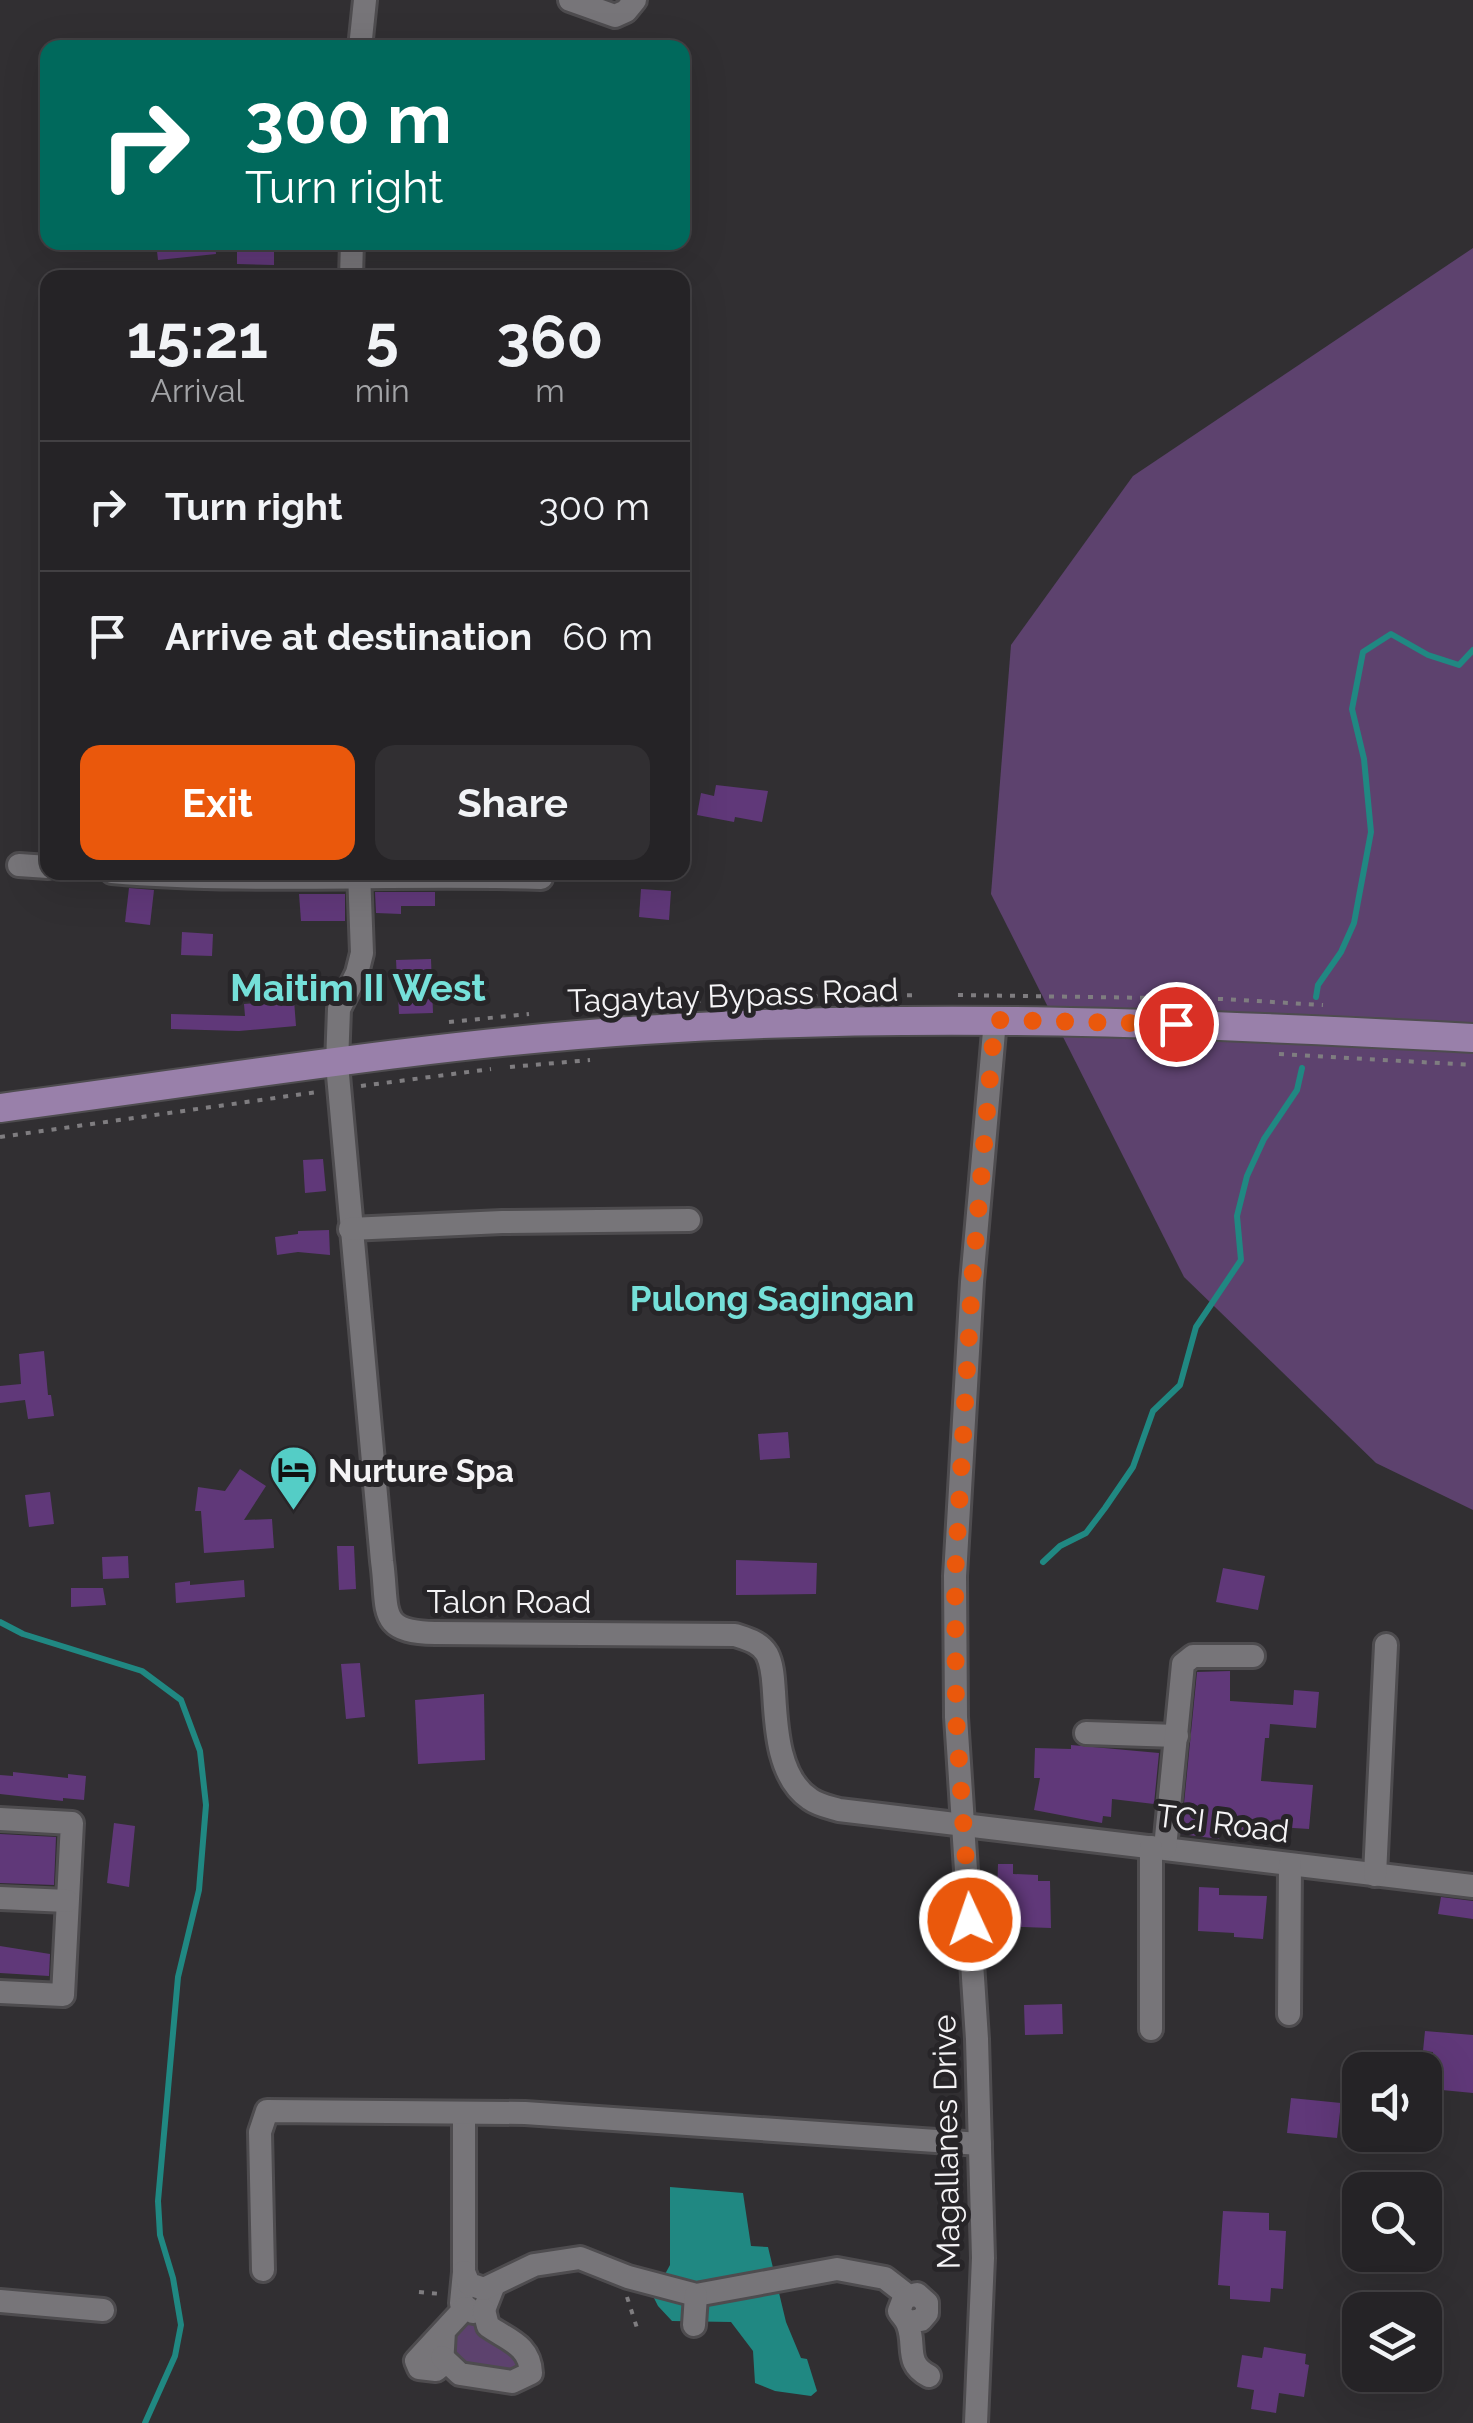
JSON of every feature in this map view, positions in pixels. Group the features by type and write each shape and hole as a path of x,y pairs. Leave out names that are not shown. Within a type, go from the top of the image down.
{"main road":[{"name":"Tagaytay Bypass Road","path":"0,1108 338,1077 493,1044 645,1030 995,1020 1473,1038"}],"street":[{"path":"361,40 366,0"},
{"path":"570,0 615,16 626,12 635,0"},
{"path":"20,865 40,866"},
{"name":"Talon Road","path":"359,880 362,954 339,1008 338,1077 390,1620 397,1629 408,1633 735,1634 755,1641 766,1653 772,1670 776,1718 787,1773 794,1786 812,1801 838,1810 965,1825"},
{"name":"Magallanes Drive","path":"977,2423 983,2258 965,1825 956,1717 955,1576 972,1282 995,1020"},
{"path":"350,1229 689,1220"},
{"path":"1375,1874 1386,1645"},
{"path":"1150,2029 1158,1848 1183,1664 1193,1656 1254,1656"},
{"path":"1086,1733 1176,1736"},
{"path":"0,1819 72,1823 63,1995 0,1992"},
{"name":"TCI Road","path":"965,1825 1473,1886"},
{"path":"1289,2014 1290,1865"},
{"path":"0,1898 67,1901"},
{"path":"263,2270 260,2132 267,2111 526,2113 980,2144"},
{"path":"464,2114 464,2272 460,2296 474,2309 488,2326 519,2344 528,2356 531,2373 512,2382 460,2374 442,2357 442,2365 436,2370 419,2368 416,2361 444,2331 474,2309 493,2287 534,2265 580,2258 628,2278 696,2296 836,2269 885,2278 907,2295 899,2306 900,2316 908,2322 911,2358 918,2370 928,2376"},
{"path":"464,2272 469,2284 476,2288 493,2287"},
{"path":"694,2325 696,2296"},
{"path":"0,2301 103,2310"}],"path":[{"path":"1268,1054 1473,1065"},
{"path":"510,1067 588,1060"},
{"path":"0,1137 338,1077 491,1069"},
{"path":"628,2278 626,2295 637,2328"}],"shaded area":[{"path":"1473,248 1473,1510 1376,1463 1184,1277 991,894 1011,645 1133,476"},
{"path":"468,2323 480,2325 521,2363 513,2375 468,2370 452,2357 454,2336"}],"water":[{"path":"670,2187 743,2193 751,2246 768,2247 786,2322 801,2358 807,2359 817,2391 811,2396 775,2391 755,2383 753,2351 731,2322 672,2321 658,2306 653,2296 670,2265"}],"building":[{"path":"157,250 216,250 216,254 158,260"},
{"path":"237,250 274,250 274,265 237,264"},
{"path":"716,785 768,791 762,822 697,815 701,793 714,796"},
{"path":"129,888 154,890 150,925 125,922"},
{"path":"641,889 671,891 669,920 639,917"},
{"path":"375,892 435,892 435,906 401,906 401,914 376,913"},
{"path":"299,894 345,894 345,921 301,921"},
{"path":"182,932 213,934 212,956 181,955"},
{"path":"431,959 433,1013 399,1014 396,960"},
{"path":"294,1000 296,1026 239,1031 171,1029 171,1014 245,1016 244,1004"},
{"path":"323,1159 326,1191 305,1193 303,1160"},
{"path":"329,1230 330,1255 277,1255 275,1237"},
{"path":"44,1351 54,1416 28,1419 25,1400 0,1403 0,1386 21,1384 19,1354"},
{"path":"788,1432 790,1458 760,1460 758,1434"},
{"path":"240,1469 266,1486 244,1520 272,1519 274,1548 204,1553 201,1511 195,1511 198,1487 225,1491"},
{"path":"50,1492 54,1524 29,1527 25,1495"},
{"path":"337,1546 354,1546 356,1589 339,1590"},
{"path":"128,1556 129,1578 103,1579 102,1557"},
{"path":"736,1560 817,1563 816,1594 736,1595"},
{"path":"1223,1568 1265,1576 1258,1610 1216,1602"},
{"path":"244,1580 245,1597 176,1603 175,1583"},
{"path":"71,1588 103,1588 106,1605 71,1607"},
{"path":"360,1663 365,1717 346,1719 341,1664"},
{"path":"1230,1671 1230,1701 1293,1705 1294,1690 1319,1692 1316,1728 1270,1724 1261,1781 1313,1785 1309,1829 1263,1826 1262,1836 1220,1832 1219,1839 1181,1834 1197,1672"},
{"path":"484,1694 485,1760 418,1764 415,1700"},
{"path":"1071,1745 1159,1753 1154,1804 1112,1799 1111,1817 1103,1816 1102,1823 1034,1810 1040,1778 1034,1778 1035,1748 1071,1749"},
{"path":"13,1772 86,1776 84,1800 0,1794 0,1775 13,1776"},
{"path":"114,1823 135,1826 129,1887 107,1883"},
{"path":"0,1834 56,1837 54,1885 0,1883"},
{"path":"998,1864 1013,1864 1013,1874 1038,1875 1038,1881 1050,1881 1051,1928 996,1926"},
{"path":"1199,1887 1219,1888 1219,1895 1267,1896 1263,1939 1198,1931"},
{"path":"1441,1897 1473,1901 1473,1919 1438,1914"},
{"path":"0,1946 50,1954 49,1976 0,1973"},
{"path":"1062,2004 1063,2034 1025,2035 1024,2005"},
{"path":"1425,2031 1473,2035 1473,2093 1442,2090 1442,2052 1423,2051"},
{"path":"1291,2098 1341,2103 1337,2138 1287,2133"},
{"path":"1223,2211 1269,2213 1269,2230 1286,2231 1283,2289 1271,2288 1270,2302 1230,2299 1230,2286 1218,2285"},
{"path":"1264,2347 1306,2354 1305,2364 1309,2365 1304,2397 1279,2393 1276,2413 1251,2409 1254,2390 1237,2387 1242,2355 1262,2358"}],"waterway":[{"path":"1316,997 1318,985 1341,952 1354,923 1371,832 1364,759 1352,709 1363,652 1391,634 1428,655 1459,665 1473,650"},
{"path":"1043,1562 1060,1546 1086,1533 1133,1467 1153,1411 1180,1385 1196,1327 1241,1260 1237,1216 1247,1176 1264,1139 1297,1090 1302,1068"},
{"path":"0,1622 23,1634 142,1671 181,1700 200,1751 206,1805 199,1890 178,1977 158,2201 160,2235 181,2325 175,2356 145,2423"}],"place":[{"name":"Nurture Spa","path":"293,1512"}],"district":[{"name":"Maitim II West","path":"358,987"},
{"name":"Pulong Sagingan","path":"772,1298"}],"route":[{"path":"970,1920 956,1717 955,1576 972,1282 995,1020 1176,1024"}]}
